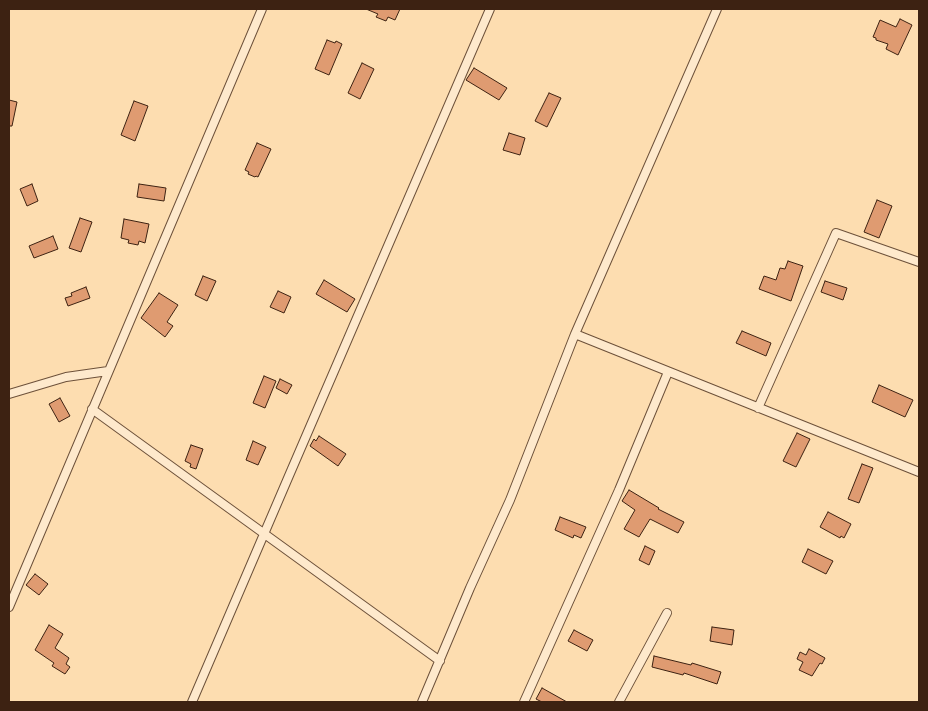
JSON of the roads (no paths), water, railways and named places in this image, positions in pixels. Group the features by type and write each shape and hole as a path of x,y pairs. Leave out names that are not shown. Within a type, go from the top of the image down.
{"street":[{"path":"9,607 262,9"},
{"path":"192,702 490,9"},
{"path":"422,702 470,588 510,500 575,334 717,9"},
{"path":"758,408 836,232 919,262"},
{"path":"575,334 919,472"},
{"path":"9,394 66,377 108,371"},
{"path":"524,702 620,490 668,372"},
{"path":"92,409 440,661"},
{"path":"619,702 666,613"}]}
